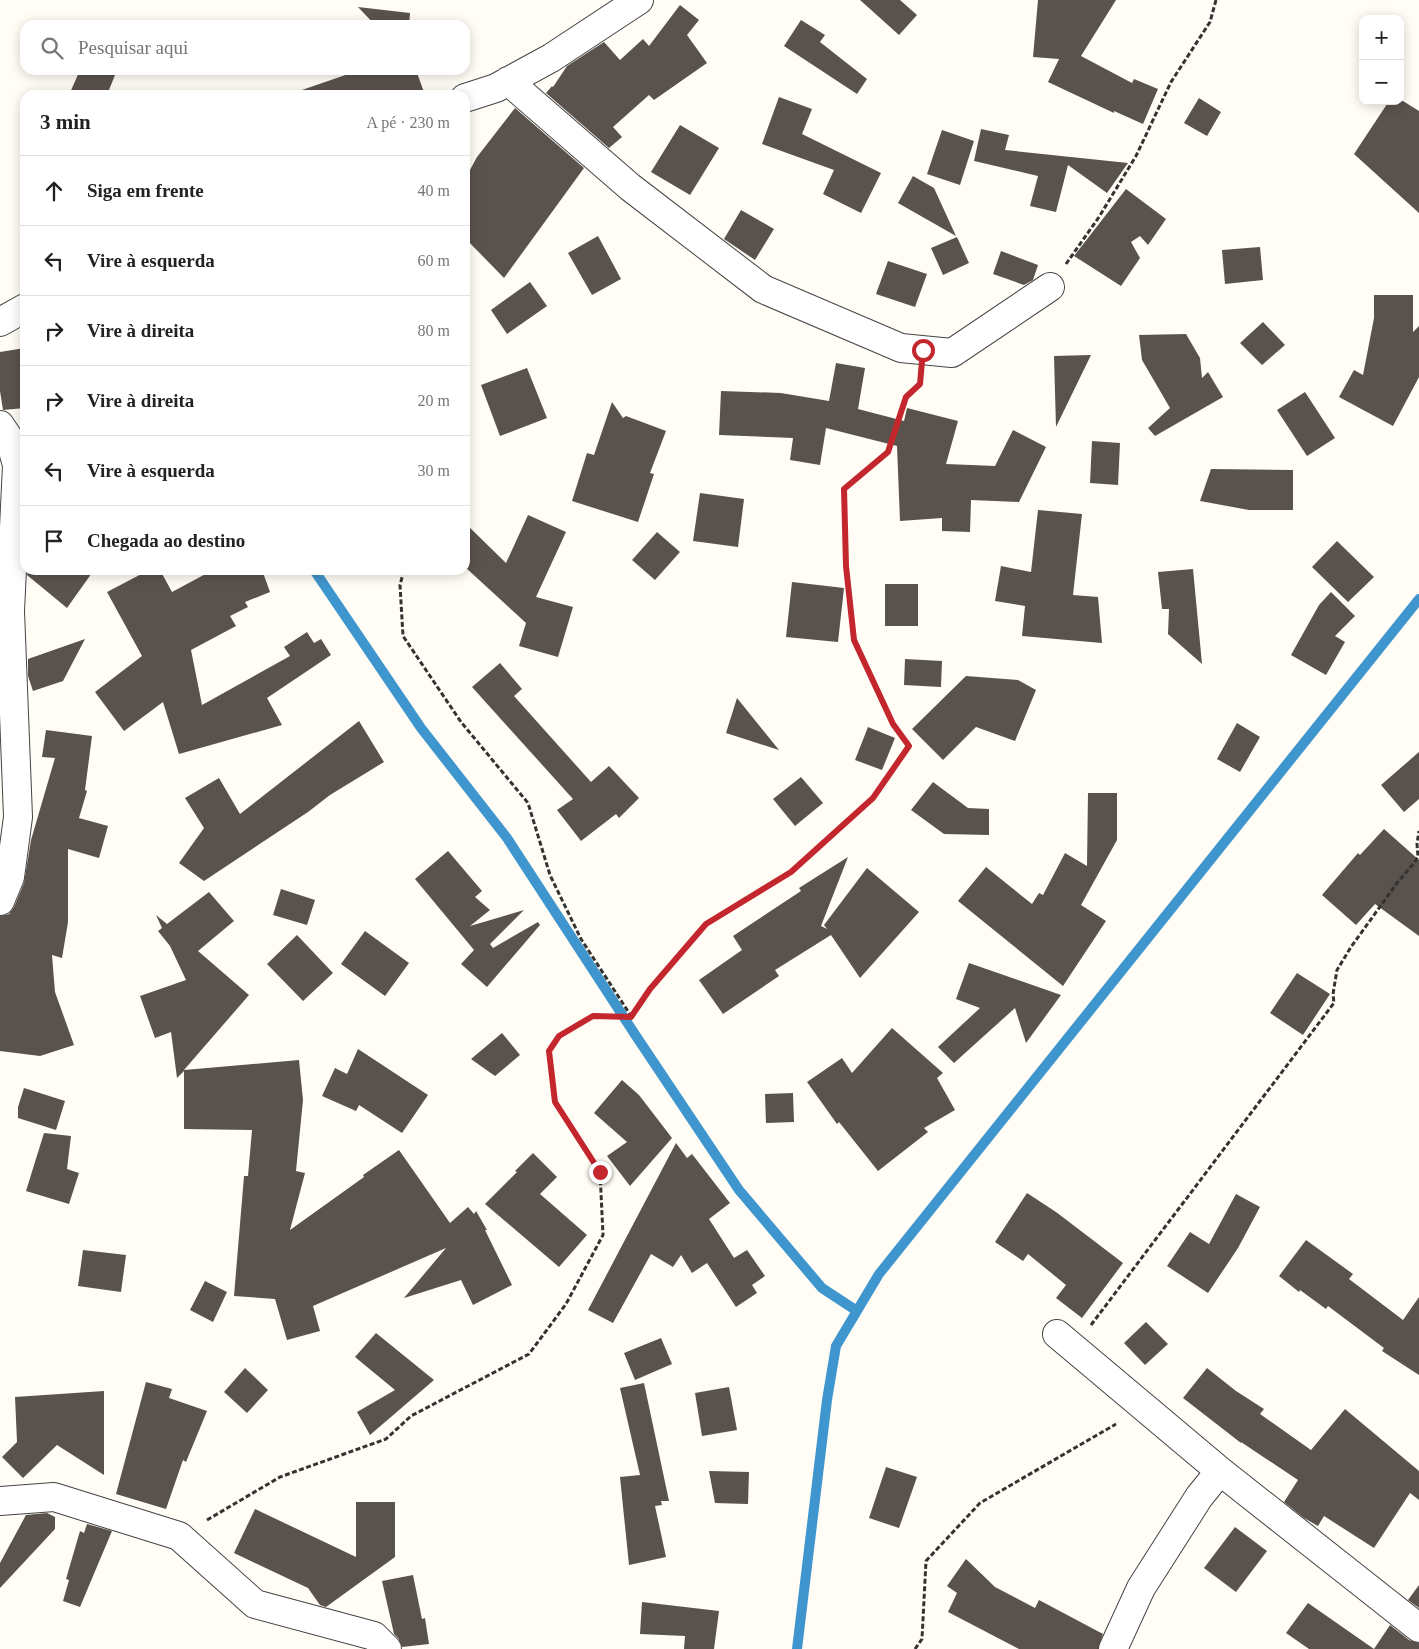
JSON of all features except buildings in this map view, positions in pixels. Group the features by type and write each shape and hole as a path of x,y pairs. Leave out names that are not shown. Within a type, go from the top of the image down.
{"street":[{"path":"470,96 496,88 551,58 639,0"},
{"path":"508,81 630,187 763,289 901,348 952,353 1050,287"},
{"path":"0,322 20,311"},
{"path":"0,425 10,440 16,465 10,611 18,817 10,877 0,901"},
{"path":"1066,1341 1220,1471 1419,1628"},
{"path":"1113,1649 1141,1588 1199,1497 1220,1471"},
{"path":"0,1501 54,1497 179,1536 255,1604 374,1636 387,1649"}],"path":[{"path":"1050,287 1099,217 1136,156 1171,82 1210,22 1216,0"},
{"path":"631,1017 650,989 706,924 791,872 873,798 909,746 893,724 854,640 846,566 844,489 888,452 906,397 920,384 923,350"},
{"path":"403,575 400,585 403,636 461,722 528,803 550,876 581,939 631,1017"},
{"path":"1066,1341 1334,1003 1332,994 1338,970 1351,947 1418,857 1419,831"},
{"path":"179,1536 280,1477 386,1439 411,1416 529,1354 566,1304 603,1235 600,1172 555,1102 549,1051 559,1036 593,1016 631,1017"},
{"path":"915,1649 922,1639 926,1560 980,1503 1145,1407"}],"waterway":[{"path":"317,575 421,728 507,838 739,1190 822,1288 857,1311"},
{"path":"797,1649 827,1400 836,1346 879,1274 1419,599"}],"route":[{"path":"600,1172 555,1102 549,1051 559,1036 593,1016 631,1017 650,989 706,924 791,872 873,798 909,746 893,724 854,640 846,566 844,489 888,452 906,397 920,384 923,350"}]}
